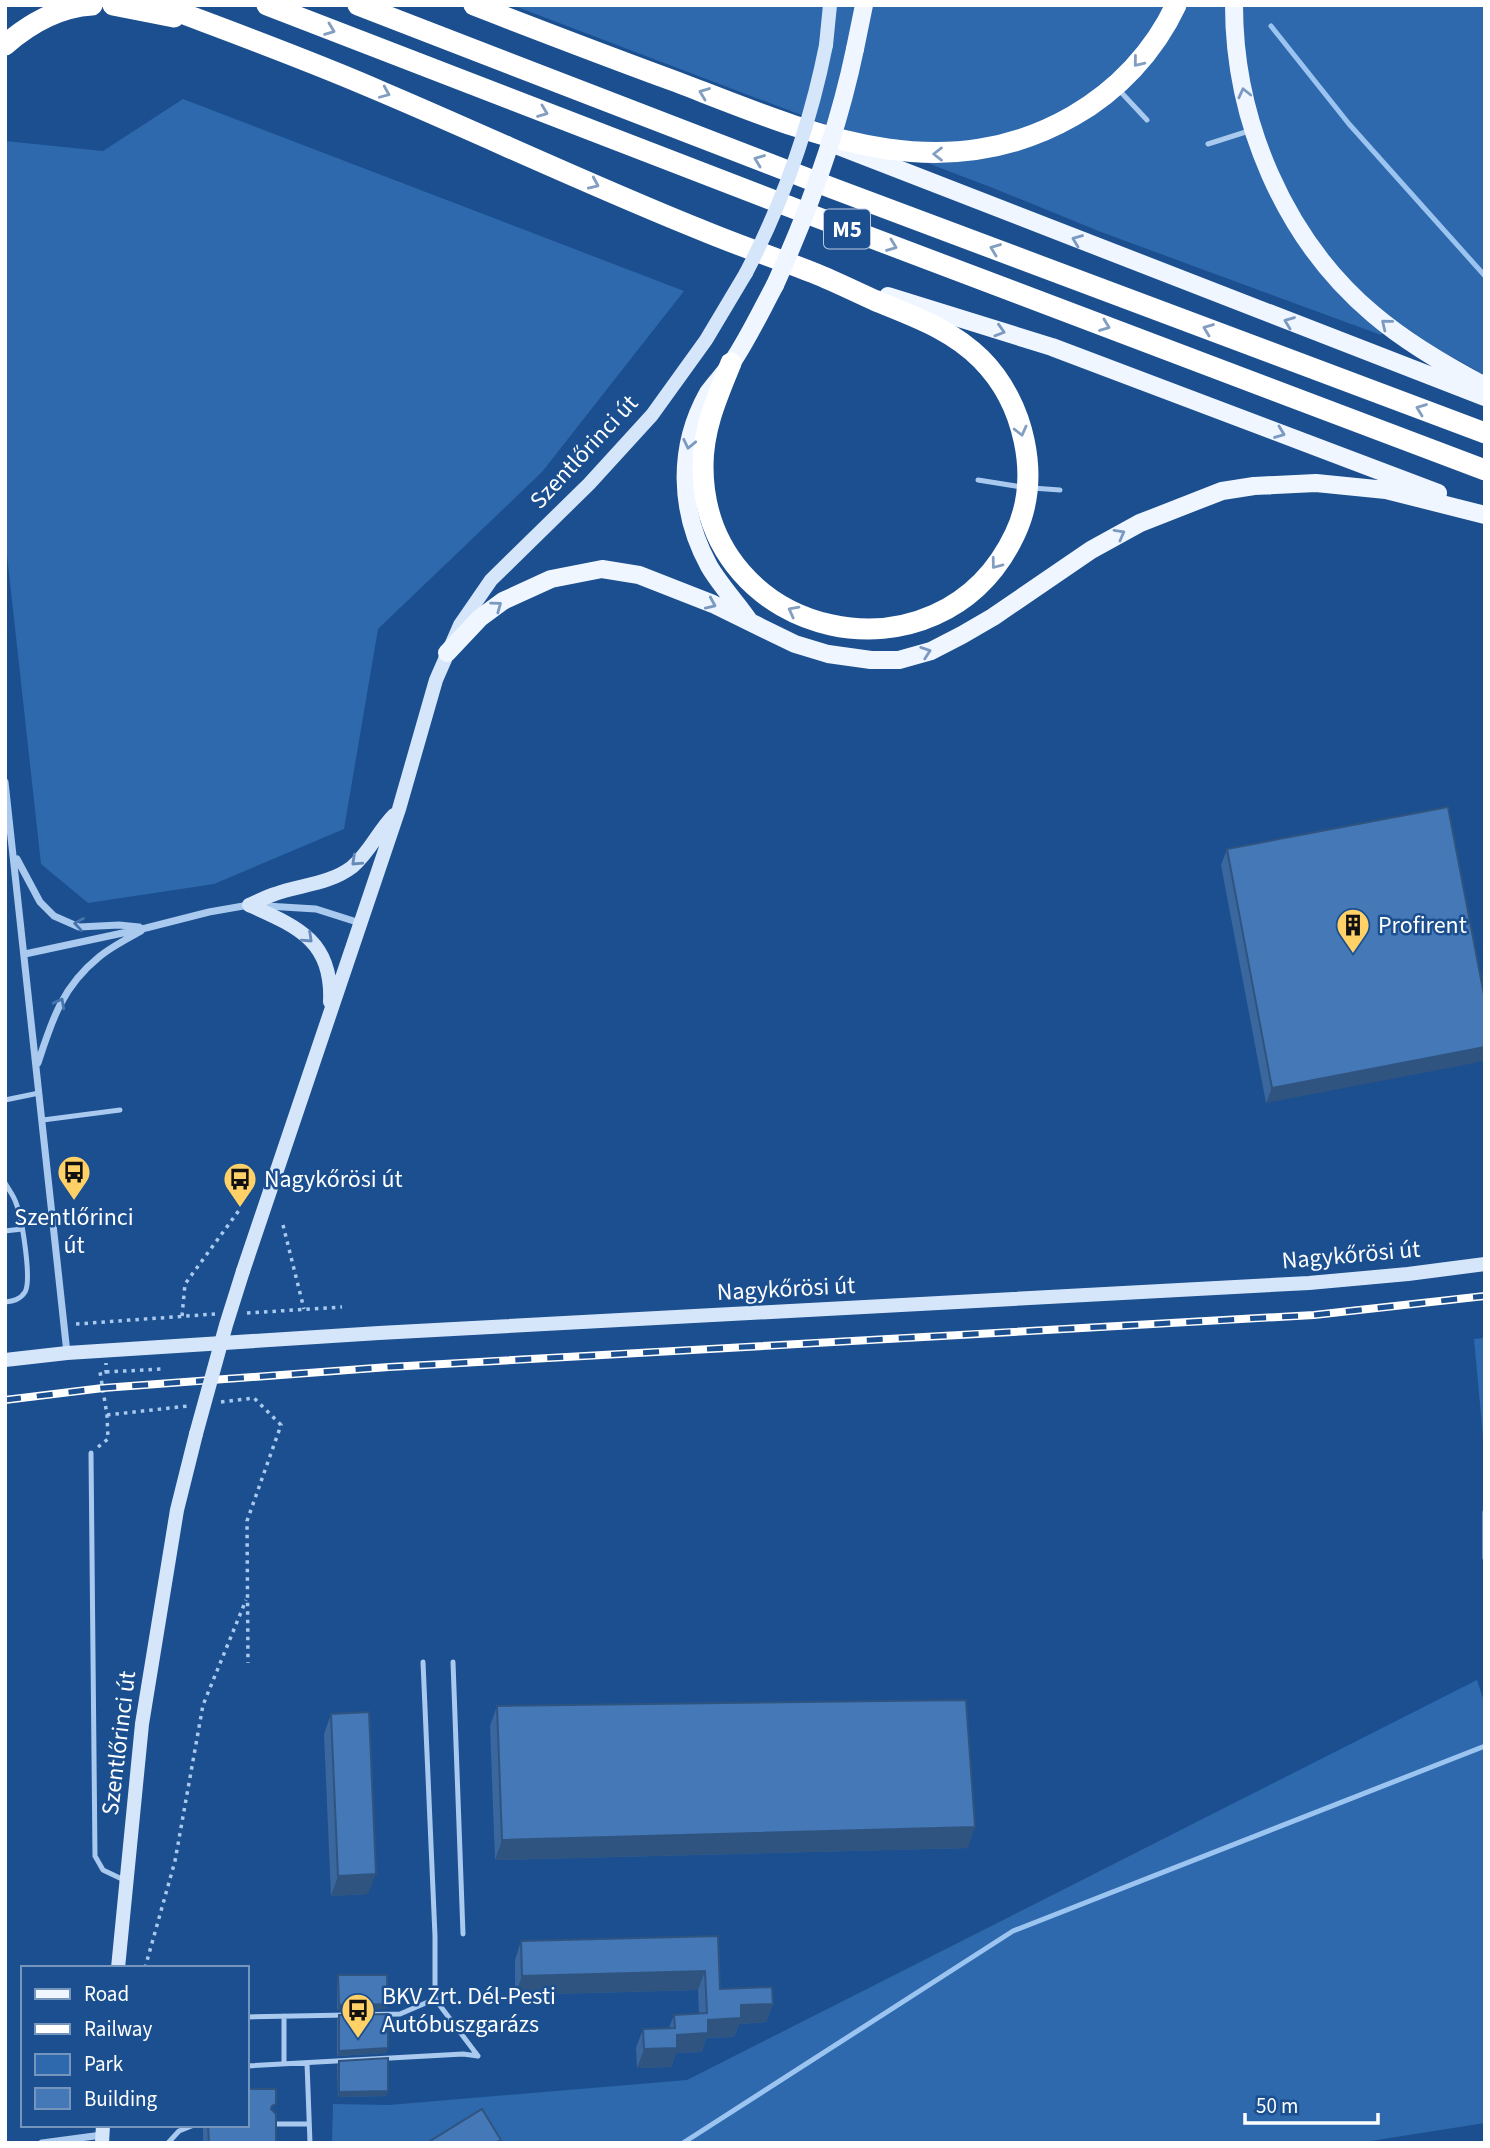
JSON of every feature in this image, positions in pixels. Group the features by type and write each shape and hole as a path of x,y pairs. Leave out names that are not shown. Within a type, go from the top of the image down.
{"highway":[{"path":"5,45 52,14 92,5"},
{"path":"113,5 150,11 231,32"},
{"name":"M5","path":"160,5 377,89 697,229 817,275"},
{"name":"M5","path":"267,5 819,218 1485,470"},
{"name":"M5","path":"358,5 832,188 1485,433"},
{"path":"474,5 790,126 878,148 939,154 968,152 1008,144 1049,129 1085,109 1116,86 1138,63 1176,5"},
{"path":"731,363 708,421 704,444 705,492 709,512 723,546 745,577 775,601 814,621 858,629 901,626 933,615 961,599 993,569 1021,519 1027,488 1026,455 1017,415 1002,386 979,357 950,334 817,275"}],"main road":[{"name":"Szentlőrinci út","path":"118,1966 142,1724 177,1510 213,1368 243,1271 399,809 436,680 460,625 491,580 589,484 652,415 706,340 746,273 776,211 801,146 826,45 830,5"},
{"path":"752,624 710,569 700,547 686,501 685,461 691,432 709,392 731,363 775,285 799,232 841,111 864,5"},
{"path":"1234,5 1236,57 1254,130 1286,207 1315,251 1349,292 1401,336 1438,361 1485,386"},
{"path":"790,126 893,169 1485,397"},
{"name":"M5","path":"817,275 1052,347 1485,513"},
{"path":"447,653 480,618 503,601 551,579 602,569 639,575 713,604 795,644 828,654 871,660 899,660 931,651 962,635 1091,550 1140,523 1222,491 1254,486 1316,483 1386,490 1485,513"},
{"path":"249,905 275,894 333,878 351,868 399,809"},
{"path":"249,905 291,924 313,942 326,965 331,985 329,1018"},
{"name":"Nagykőrösi út","path":"5,1360 67,1353 379,1334 1309,1283 1485,1265"}],"street":[{"path":"5,782 67,1353"},
{"path":"14,854 40,902 54,916 79,927 119,925 146,928"},
{"path":"25,954 249,905 316,909 360,923"},
{"path":"37,1067 55,1013 67,989 100,956 146,928"},
{"path":"42,2143 102,2134"}],"lane":[{"path":"1116,86 1147,120"},
{"path":"1208,144 1254,130"},
{"path":"978,481 1060,490"},
{"path":"5,1100 39,1093"},
{"path":"43,1120 120,1110"},
{"path":"5,1184 16,1203 22,1228 27,1283 25,1292 18,1299 5,1302"},
{"path":"5,1231 22,1228"},
{"path":"91,1452 96,1856 103,1870 127,1881"},
{"path":"248,2066 463,2054 478,2056 435,1999 435,1936 423,1662"},
{"path":"453,1662 463,1934"},
{"path":"248,2017 400,2014 435,1999"},
{"path":"284,2016 284,2064"},
{"path":"307,2063 310,2143"},
{"path":"271,2124 309,2124"},
{"path":"168,2143 179,2131 189,2127"}],"path":[{"path":"182,1316 185,1284 240,1209"},
{"path":"283,1225 304,1309"},
{"path":"246,1313 342,1307"},
{"path":"65,1325 220,1314"},
{"path":"104,1322 106,1372"},
{"path":"91,1452 108,1439 100,1372 162,1369"},
{"path":"214,1403 254,1398 282,1425 247,1521 248,1663"},
{"path":"107,1415 187,1406"},
{"path":"146,1966 175,1861 203,1705 247,1596"}],"green space":[{"path":"512,5 1485,5 1485,375 1434,347 1393,319 1381,335 1101,232 993,188"},
{"path":"183,99 684,291 542,472 378,629 344,829 214,884 88,903 41,864 5,537 5,141 103,151"},
{"path":"1485,1338 1485,1458 1474,1339"},
{"path":"1477,1680 1485,1705 1485,2123 1358,2143 332,2143 333,2104 389,2105 687,2080"}],"building":[{"name":"Profirent","path":"1448,807 1485,1000 1485,1047 1272,1088 1227,849"},
{"path":"966,1700 975,1827 502,1840 497,1706"},
{"path":"369,1712 376,1874 338,1876 331,1714"},
{"path":"718,1936 720,1989 772,1987 773,2004 741,2005 741,2018 708,2020 708,2033 677,2035 677,2048 644,2049 643,2029 675,2028 674,2015 707,2013 705,1971 522,1976 521,1941"},
{"path":"338,1975 387,1975 388,2004 339,2005"},
{"path":"388,2014 388,2048 339,2051 339,2015"},
{"path":"388,2058 388,2091 339,2092 339,2061"},
{"path":"248,2089 276,2089 276,2104 271,2109 276,2114 276,2143 209,2143 208,2127 248,2127"},
{"path":"482,2109 501,2140 495,2143 427,2143"}],"waterway":[{"path":"1271,26 1349,124 1485,276"},
{"path":"1485,1512 1485,1558"},
{"path":"683,2143 1013,1931 1485,1746"}],"railway":[{"path":"5,1400 103,1388 389,1367 1314,1315 1485,1296"}],"place":[{"name":"Profirent","path":"1353,955"},
{"name":"Szentlőrinci út","path":"74,1202"},
{"name":"Nagykőrösi út","path":"240,1209"},
{"name":"BKV Zrt. Dél-Pesti Autóbuszgarázs","path":"358,2040"}]}
